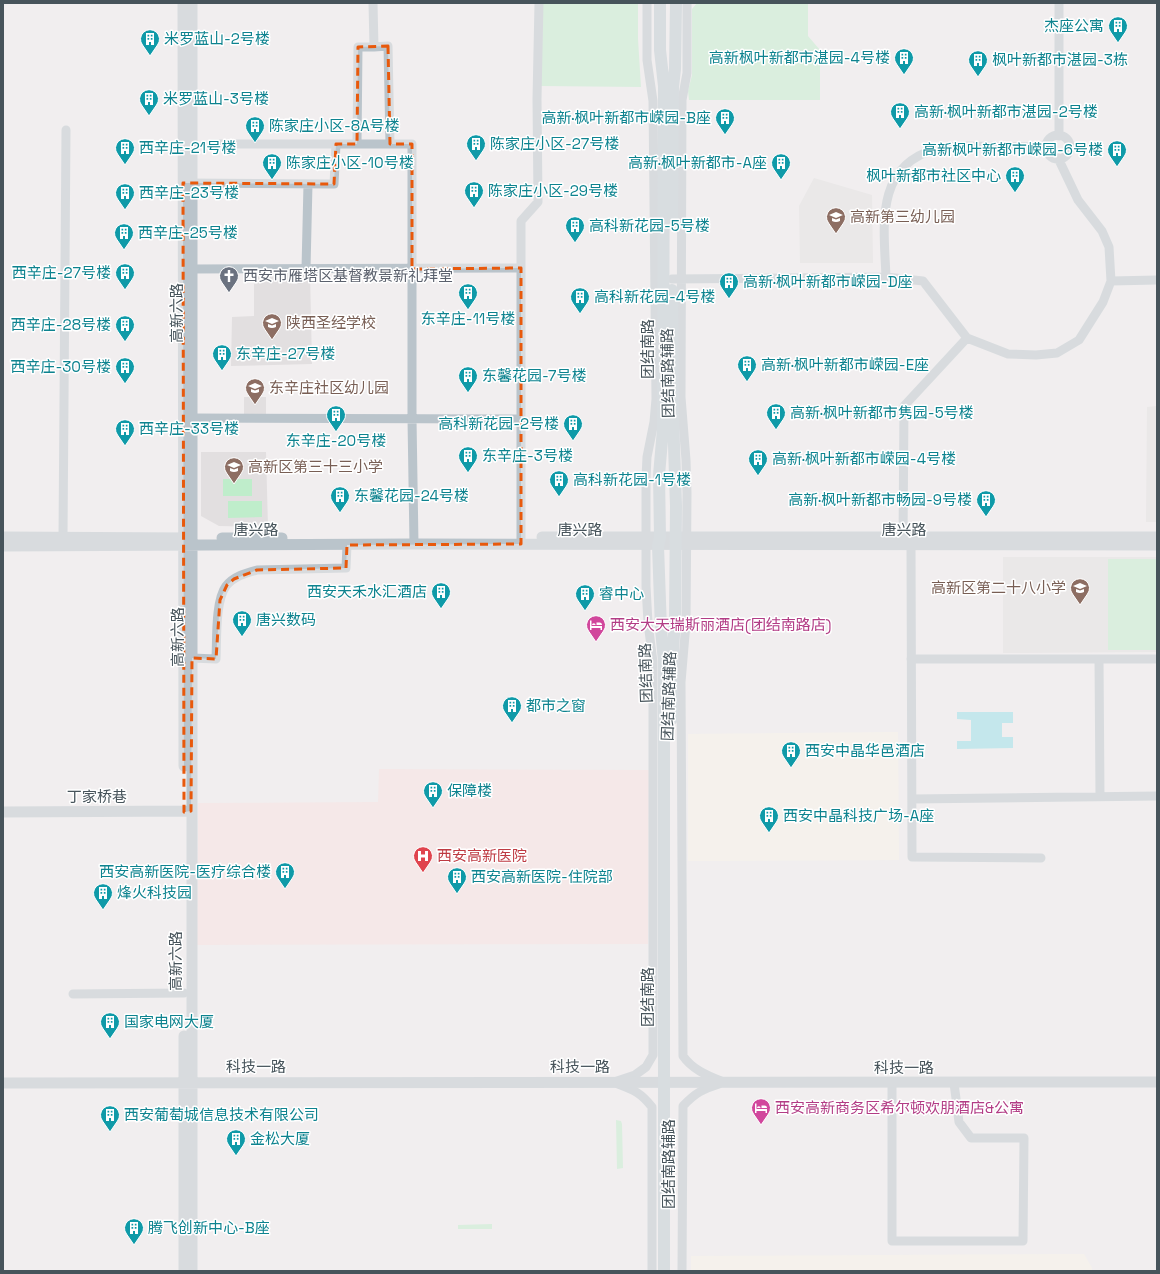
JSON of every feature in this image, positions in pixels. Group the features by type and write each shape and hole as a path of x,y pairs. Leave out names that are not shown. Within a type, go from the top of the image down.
{"main road":[{"name":"团结南路","path":"660,3 660,50 664,86 663,429 653,541 664,662 668,1082 672,1271"},
{"name":"团结南路","path":"664,1271 668,1082 672,665 682,541 673,87 675,69 676,3"}],"street":[{"name":"高新六路","path":"183,3 192,269 192,418 188,542 192,658 184,993 192,1271"},
{"name":"高新六路","path":"184,1271 187,1082 188,811 188,183 192,3"},
{"path":"373,3 374,47"},
{"path":"521,541 521,221 538,202 537,99 539,3"},
{"name":"团结南路辅路","path":"613,1082 635,1075 646,1067 653,1055 653,662 648,623 653,541 647,457 654,422 656,400 653,101 647,60 647,3"},
{"path":"687,3 687,73 682,100 677,280 886,277 923,281 967,338 1008,354 1036,355 1057,353 1079,340 1103,302 1111,281 1109,247 1102,231 1078,200 1058,158"},
{"path":"1059,3 1059,136"},
{"path":"357,144 358,47 388,46 390,144"},
{"path":"63,537 66,130"},
{"path":"1059,136 1068,141 1069,149 1066,155 1058,158 1049,155 1046,148 1046,144 1051,137 1059,136"},
{"path":"212,144 412,144 412,419 414,540"},
{"path":"188,183 334,184 336,144"},
{"path":"886,277 884,229 886,200 896,174 904,166 936,149 960,146 1046,148"},
{"path":"306,269 308,184"},
{"path":"192,269 521,268"},
{"path":"1111,281 1157,280"},
{"path":"967,338 904,406 905,542 911,659 912,857 1041,858"},
{"path":"192,418 521,419"},
{"name":"唐兴路","path":"3,537 63,537 188,542 347,545 414,540"},
{"name":"唐兴路","path":"905,542 1157,537"},
{"name":"唐兴路","path":"3,546 188,542 414,540 905,542 1157,545"},
{"name":"团结南路辅路","path":"682,541 686,623 682,682 683,1056 689,1064 705,1075 724,1082"},
{"path":"192,658 216,659 220,600 226,585 234,579 243,574 257,570 346,568 347,545"},
{"path":"911,659 1157,659"},
{"path":"1099,659 1100,796"},
{"path":"912,799 1157,796"},
{"name":"丁家桥巷","path":"3,812 188,811"},
{"path":"73,994 184,993"},
{"name":"团结南路辅路","path":"613,1082 635,1090 644,1097 652,1107 652,1271"},
{"name":"团结南路辅路","path":"682,1271 683,1106 691,1097 701,1090 724,1082"},
{"name":"科技一路","path":"3,1083 1157,1082"},
{"path":"892,1083 892,1241 1023,1241 1024,1138 971,1138 959,1122 954,1083"}],"highlighted area":[{"path":"388,46 390,144 412,144 412,269 521,268 521,544 347,545 346,568 257,570 234,579 227,585 220,600 216,659 192,658 191,811 184,812 183,183 334,184 336,144 357,144 358,47"}],"shaded area":[{"name":"高新第三幼儿园","path":"814,178 872,195 873,263 800,263 799,206"},
{"name":"陕西圣经学校","path":"254,273 310,273 312,364 231,366 232,317 254,316"},
{"name":"东辛庄社区幼儿园","path":"244,397 266,397 266,414 244,414"},
{"path":"1157,406 1157,522 1146,522 1147,407"},
{"name":"高新区第三十三小学","path":"201,452 266,452 268,527 219,526 201,516"},
{"name":"高新区第二十八小学","path":"1003,557 1157,557 1157,652 1003,653"},
{"path":"898,732 899,860 688,861 688,734"},
{"name":"西安高新医院","path":"379,769 649,770 648,944 197,945 198,803 378,802"},
{"path":"1084,1254 1092,1268 1092,1271 691,1271 691,1256"}],"green space":[{"path":"543,3 638,3 638,39 641,87 541,86"},
{"path":"697,3 808,3 808,36 820,50 820,100 689,100 688,91 692,75 692,9"},
{"path":"223,479 252,479 252,496 223,496"},
{"path":"228,501 262,501 262,517 228,518"},
{"path":"1108,559 1157,559 1157,650 1108,650"},
{"path":"616,1120 621,1121 622,1124 623,1168 617,1169"},
{"path":"492,1224 492,1229 458,1229 458,1225"}],"water":[{"path":"957,712 1013,712 1013,723 1002,723 1002,737 1013,737 1013,748 957,749 957,741 971,741 971,720 957,719"}],"place":[{"name":"杰座公寓","path":"1118,43"},
{"name":"米罗蓝山-2号楼","path":"150,56"},
{"name":"高新枫叶新都市湛园-4号楼","path":"904,75"},
{"name":"枫叶新都市湛园-3栋","path":"978,77"},
{"name":"米罗蓝山-3号楼","path":"149,116"},
{"name":"高新·枫叶新都市湛园-2号楼","path":"900,129"},
{"name":"高新·枫叶新都市嵘园-B座","path":"725,135"},
{"name":"陈家庄小区-8A号楼","path":"255,143"},
{"name":"陈家庄小区-27号楼","path":"476,161"},
{"name":"西辛庄-21号楼","path":"125,165"},
{"name":"高新枫叶新都市嵘园-6号楼","path":"1117,167"},
{"name":"陈家庄小区-10号楼","path":"272,180"},
{"name":"高新·枫叶新都市-A座","path":"781,180"},
{"name":"枫叶新都市社区中心","path":"1015,193"},
{"name":"陈家庄小区-29号楼","path":"474,208"},
{"name":"西辛庄-23号楼","path":"125,210"},
{"name":"高新第三幼儿园","path":"836,234"},
{"name":"高科新花园-5号楼","path":"575,243"},
{"name":"西辛庄-25号楼","path":"124,250"},
{"name":"西辛庄-27号楼","path":"125,290"},
{"name":"西安市雁塔区基督教景新礼拜堂","path":"229,293"},
{"name":"高新·枫叶新都市嵘园-D座","path":"729,299"},
{"name":"东辛庄-11号楼","path":"468,310"},
{"name":"高科新花园-4号楼","path":"580,314"},
{"name":"陕西圣经学校","path":"272,340"},
{"name":"西辛庄-28号楼","path":"125,342"},
{"name":"东辛庄-27号楼","path":"222,371"},
{"name":"高新·枫叶新都市嵘园-E座","path":"747,382"},
{"name":"西辛庄-30号楼","path":"125,384"},
{"name":"东馨花园-7号楼","path":"468,393"},
{"name":"东辛庄社区幼儿园","path":"255,405"},
{"name":"高新·枫叶新都市隽园-5号楼","path":"776,430"},
{"name":"东辛庄-20号楼","path":"336,432"},
{"name":"高科新花园-2号楼","path":"573,441"},
{"name":"西辛庄-33号楼","path":"125,446"},
{"name":"东辛庄-3号楼","path":"468,473"},
{"name":"高新·枫叶新都市嵘园-4号楼","path":"758,476"},
{"name":"高新区第三十三小学","path":"234,484"},
{"name":"高科新花园-1号楼","path":"559,497"},
{"name":"东馨花园-24号楼","path":"340,513"},
{"name":"高新·枫叶新都市畅园-9号楼","path":"986,517"},
{"name":"高新区第二十八小学","path":"1080,605"},
{"name":"西安天禾水汇酒店","path":"441,609"},
{"name":"睿中心","path":"585,611"},
{"name":"唐兴数码","path":"242,637"},
{"name":"西安大天瑞斯丽酒店(团结南路店)","path":"596,642"},
{"name":"都市之窗","path":"512,723"},
{"name":"西安中晶华邑酒店","path":"791,768"},
{"name":"保障楼","path":"433,808"},
{"name":"西安中晶科技广场-A座","path":"769,833"},
{"name":"西安高新医院","path":"423,873"},
{"name":"西安高新医院-医疗综合楼","path":"285,889"},
{"name":"西安高新医院-住院部","path":"457,894"},
{"name":"烽火科技园","path":"103,910"},
{"name":"国家电网大厦","path":"110,1039"},
{"name":"西安高新商务区希尔顿欢朋酒店&公寓","path":"761,1125"},
{"name":"西安葡萄城信息技术有限公司","path":"110,1132"},
{"name":"金松大厦","path":"236,1156"},
{"name":"腾飞创新中心-B座","path":"134,1245"}]}
